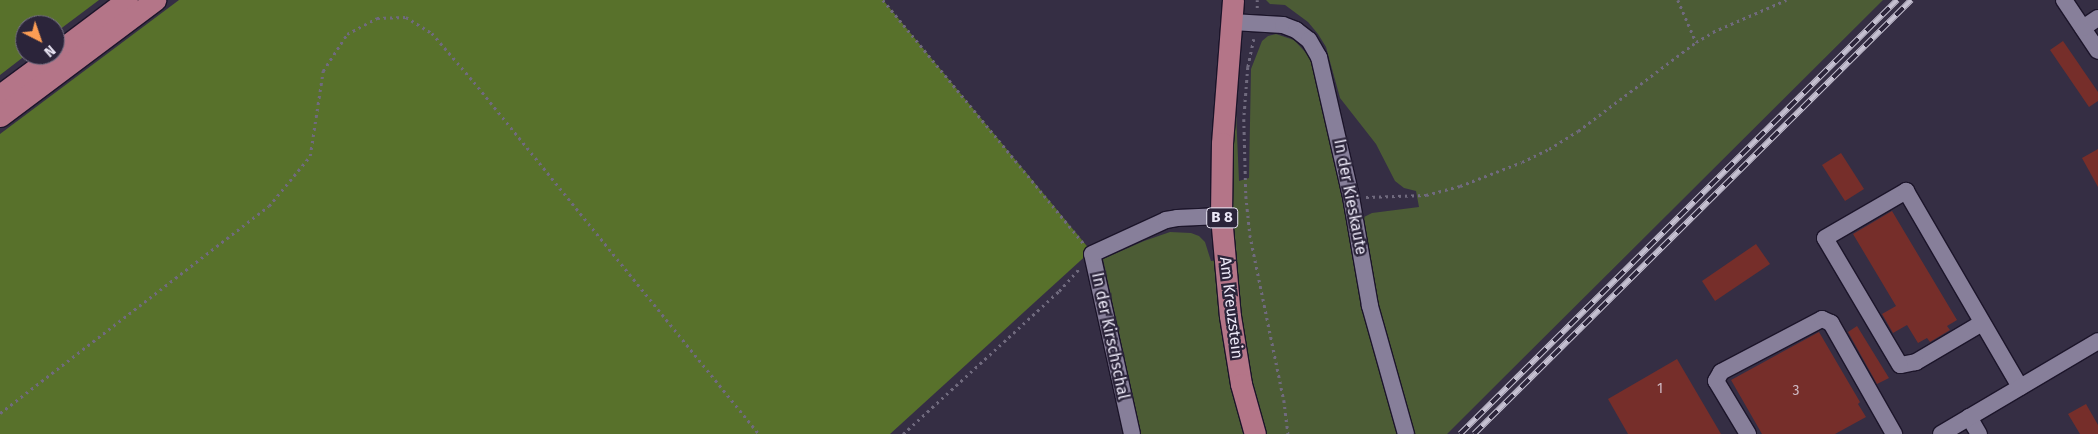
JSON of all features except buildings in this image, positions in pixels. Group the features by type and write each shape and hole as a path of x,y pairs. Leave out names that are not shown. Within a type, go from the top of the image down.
{"main road":[{"path":"65,47 127,0"},
{"path":"0,116 155,0"},
{"name":"Am Kreuzstein","path":"1233,0 1222,143 1222,216 1230,316 1241,384 1255,434"},
{"path":"0,95 40,65"}],"street":[{"path":"2064,0 2098,51"},
{"path":"2083,28 2098,18"},
{"name":"In der Kieskaute","path":"1232,22 1283,25 1296,30 1309,40 1319,56 1351,197 1370,306 1406,434"},
{"path":"1982,323 1916,362 1900,365 1825,238 1906,192 2020,388"},
{"name":"In der Kirschschal","path":"1132,434 1092,254 1166,220 1222,216"},
{"path":"1748,434 1716,381 1721,372 1822,319 1831,323 1894,434"},
{"path":"1941,434 2098,341"},
{"path":"1969,418 1979,434"}],"path":[{"path":"883,0 1092,254 1059,291 903,434"},
{"path":"1678,0 1696,42"},
{"path":"1351,197 1426,195 1460,186 1522,162 1549,149 1578,131 1696,42 1713,32 1786,0"},
{"path":"0,413 269,206 310,156 323,70 347,34 377,18 406,17 432,32 759,434"},
{"path":"1256,24 1254,49 1248,68 1244,119 1246,196 1250,235 1284,400 1288,434"}],"green space":[{"path":"0,0 99,0 65,26 65,15 15,15 15,63 0,75"},
{"path":"179,0 883,0 1091,251 890,434 0,434 0,134"},
{"path":"1266,0 1883,0 1447,434 1141,434 1103,259 1170,232 1191,233 1199,236 1205,242 1211,261 1234,258 1231,183 1232,119 1238,70 1240,68 1236,112 1239,181 1249,178 1251,69 1262,41 1268,36 1276,34 1294,40 1309,56 1315,73 1348,225 1372,213 1419,207 1416,191 1404,188 1395,181 1376,144 1340,98 1326,47 1318,34 1308,22 1285,5 1270,4"}],"railway":[{"path":"1460,434 1897,0"},
{"path":"1474,434 1911,0"}]}
